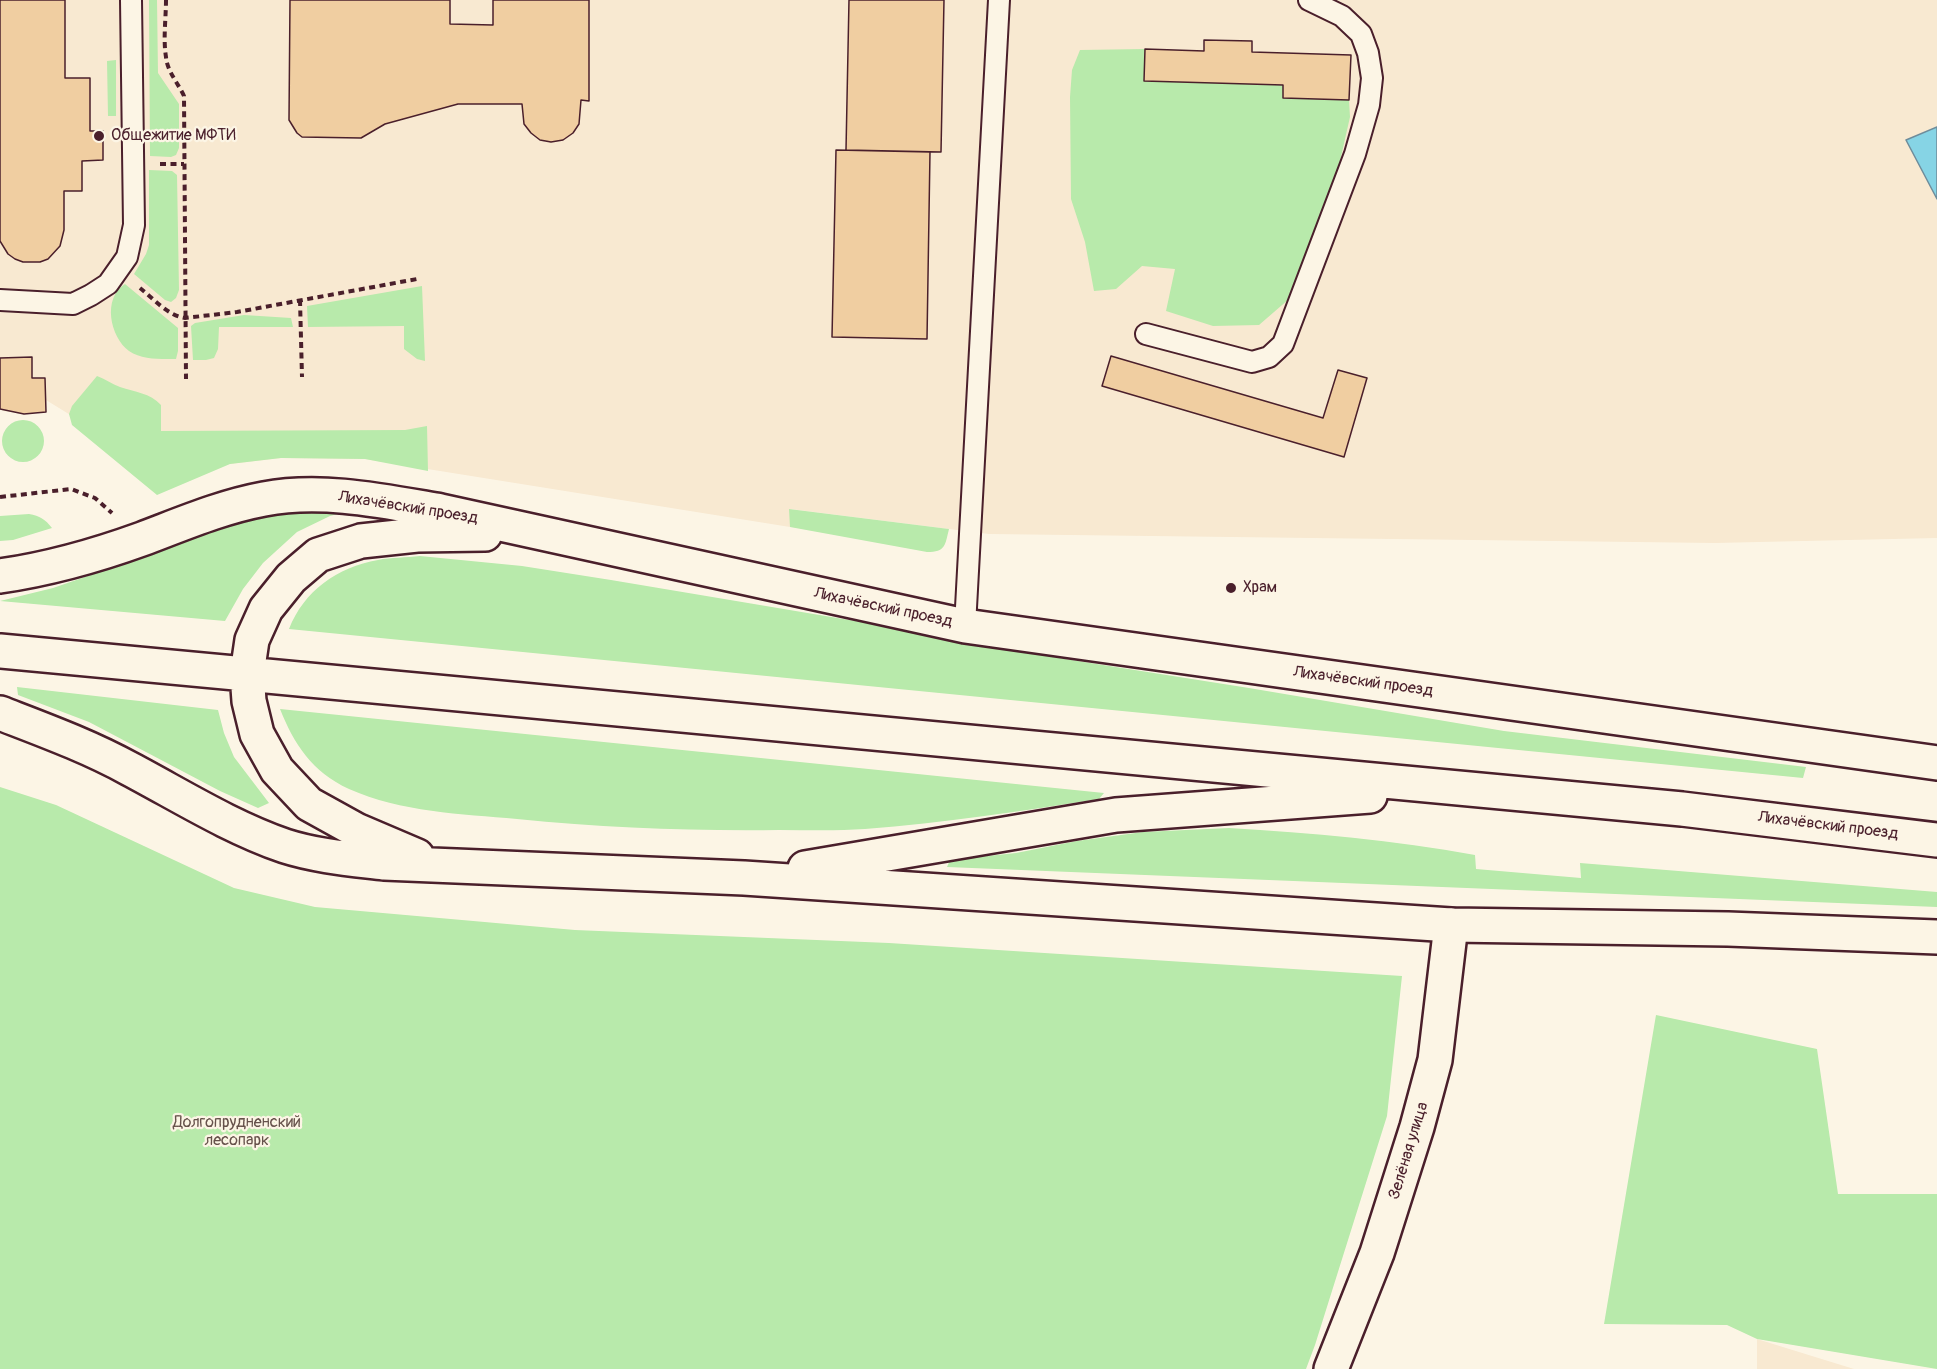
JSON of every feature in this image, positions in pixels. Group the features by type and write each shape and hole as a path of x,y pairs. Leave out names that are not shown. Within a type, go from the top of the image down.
{"main road":[{"name":"Лихачёвский проезд","path":"0,576 35,571 84,558 219,510 264,498 317,494 380,500 964,626 1937,763"},
{"path":"437,864 356,830 309,804 277,770 257,734 249,701 247,674 252,640 266,609 291,578 318,555 361,542 417,535 540,533"},
{"name":"Лихачёвский проезд","path":"0,651 1458,789 1682,808 1937,840"},
{"path":"0,713 109,759 238,827 286,846 373,862 744,878 1451,925 1717,929 1937,937"},
{"name":"Лихачёвский проезд","path":"1780,741 1937,749"},
{"path":"744,878 879,857 1116,815 1458,789"},
{"name":"Лихачёвский проезд","path":"1682,808 1937,819"},
{"name":"Зелёная улица","path":"1331,1369 1377,1253 1418,1127 1435,1060 1451,925"}],"lane":[{"path":"0,300 73,304 108,284 127,257 134,225 131,0"},
{"path":"964,626 999,0"},
{"path":"1146,334 1252,362 1269,357 1283,344 1355,154 1369,105 1371,78 1368,53 1361,34 1342,16 1309,0"}],"path":[{"path":"166,0 166,58 169,69 184,96 186,379"},
{"path":"157,164 184,164"},
{"path":"139,287 167,309 185,318 237,312 417,279"},
{"path":"300,300 302,377"},
{"path":"0,497 71,489 95,498 117,517"}],"shaded area":[{"path":"0,0 1937,0 1937,538 1715,543 989,534 790,509 790,527 365,459 281,458 230,464 85,424 46,400 46,412 24,414 3,411 0,409"},
{"path":"1757,1339 1854,1369 1757,1369"}],"green space":[{"path":"149,0 157,0 158,73 179,104 179,148 176,155 171,157 150,156"},
{"path":"1145,49 1144,81 1283,85 1283,98 1349,100 1350,117 1338,170 1289,299 1259,325 1213,326 1166,311 1175,269 1142,266 1116,289 1094,291 1085,242 1071,199 1072,70 1080,50"},
{"path":"116,60 116,116 108,116 107,61"},
{"path":"149,170 172,171 177,175 179,290 176,298 171,302 165,300 134,274 149,245"},
{"path":"125,284 178,328 176,359 140,356 122,345 113,327 111,308 113,298"},
{"path":"422,286 425,361 417,359 404,349 404,326 308,327 307,306"},
{"path":"244,315 291,318 293,327 219,327 218,349 214,358 193,360 191,326 195,323"},
{"path":"97,376 157,401 161,405 161,431 405,430 427,426 428,471 365,459 281,458 230,464 157,495 72,425 69,414 72,406"},
{"path":"23,420 38,426 44,441 38,456 23,462 8,456 2,441 8,426"},
{"path":"789,509 949,529 944,546 938,551 927,552 790,527"},
{"path":"353,510 330,516 297,532 263,563 243,589 225,621 0,601 53,588 225,524 270,513"},
{"path":"29,514 42,518 52,528 13,540 0,541 0,516"},
{"path":"420,556 522,566 611,580 1065,659 1504,731 1806,767 1803,778 289,629 303,603 313,592 336,575 363,563 388,558"},
{"path":"17,687 218,710 234,757 269,803 258,808 220,791 89,722 18,695"},
{"path":"280,709 1104,793 1099,799 1012,812 844,830 648,828 582,825 453,813 389,803 336,782 306,756 291,734"},
{"name":"Долгопрудненский лесопарк","path":"0,787 56,805 234,888 315,907 575,930 889,943 1402,976 1387,1116 1306,1369 0,1369"},
{"path":"1229,828 1353,838 1445,850 1475,855 1476,869 1581,878 1580,863 1937,892 1937,907 947,867 950,860 1016,853 1077,841 1143,832"},
{"path":"1656,1015 1817,1049 1838,1194 1937,1194 1937,1369 1757,1339 1727,1325 1604,1324"}],"water":[{"path":"1937,127 1937,199 1906,140"}],"building":[{"path":"0,0 65,0 65,78 90,78 90,131 103,131 103,160 82,161 82,191 64,191 64,230 60,246 48,259 40,262 23,262 15,259 8,254 0,241"},
{"path":"290,0 450,0 450,24 493,25 493,0 589,0 589,101 581,100 579,124 573,133 563,140 551,142 540,140 524,124 522,104 458,104 385,124 361,138 302,137 289,120"},
{"path":"849,0 944,0 941,152 846,150"},
{"path":"1204,40 1252,41 1252,52 1351,55 1349,100 1283,98 1283,85 1144,81 1145,49 1204,51"},
{"path":"836,150 930,152 927,339 832,337"},
{"path":"1111,356 1323,418 1338,370 1367,378 1344,457 1102,386"},
{"path":"32,357 32,378 45,378 46,412 24,414 0,409 0,358"}],"place":[{"name":"Общежитие МФТИ","path":"99,136"},
{"name":"Храм","path":"1231,588"}]}
